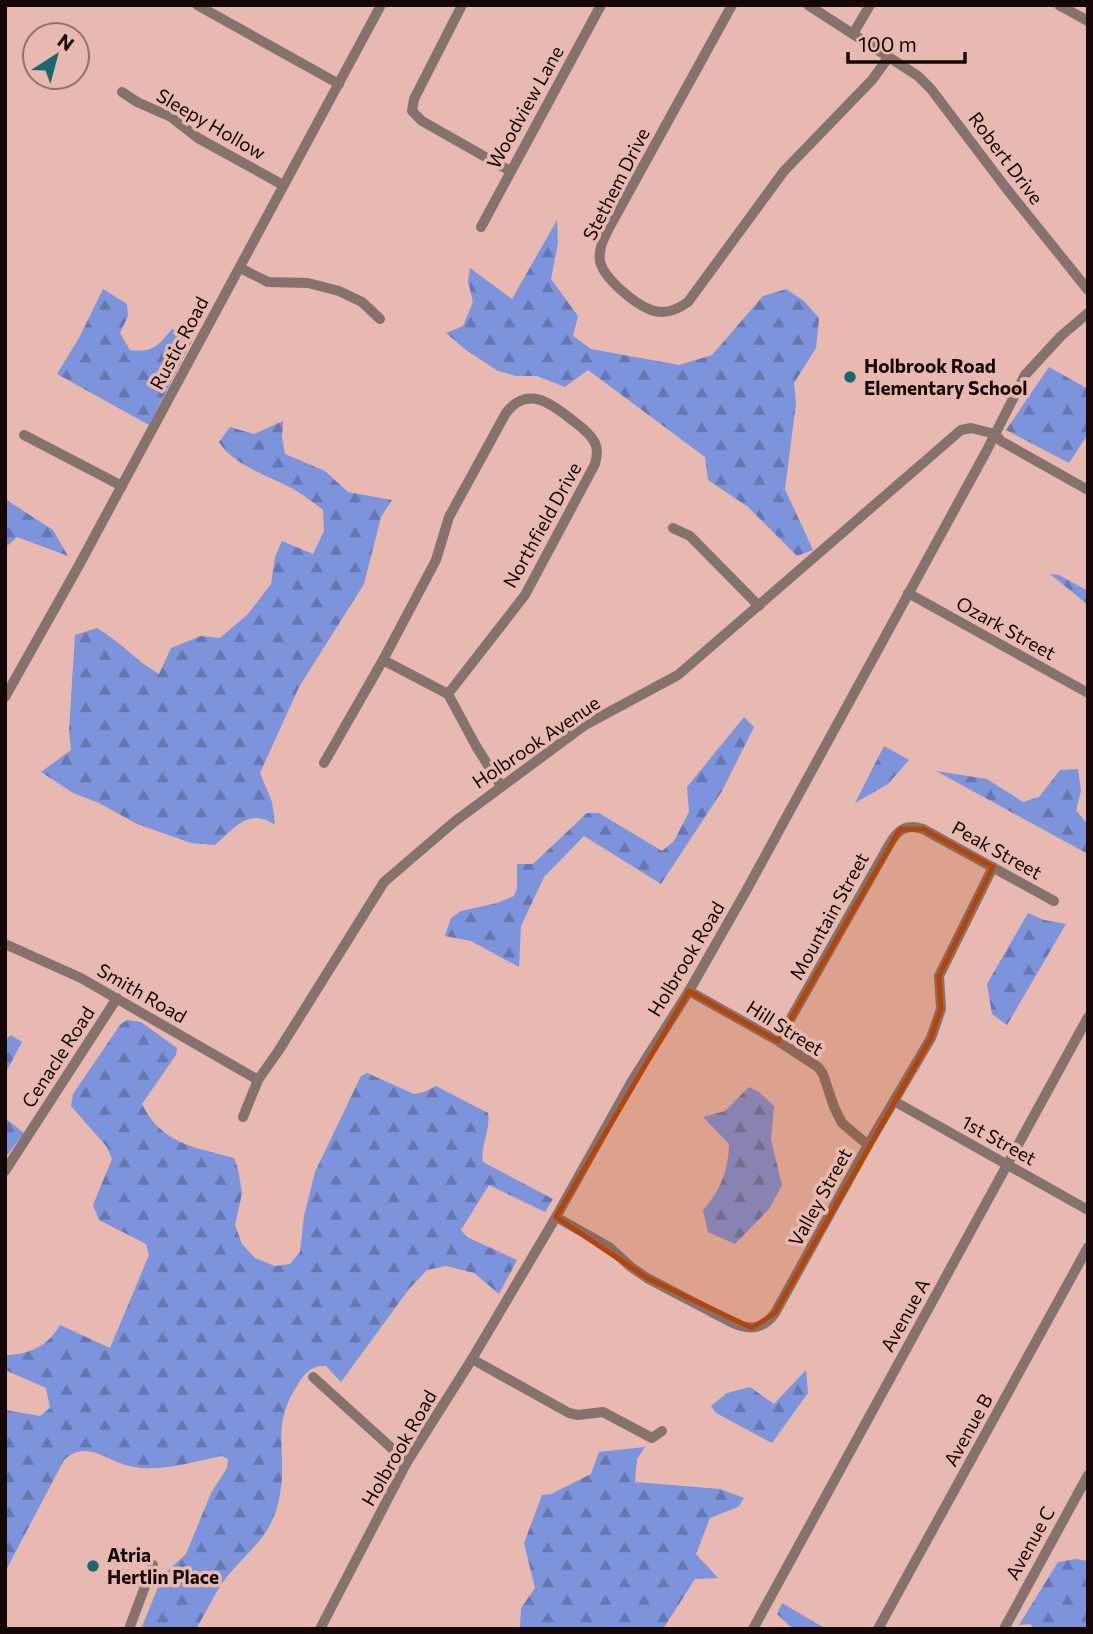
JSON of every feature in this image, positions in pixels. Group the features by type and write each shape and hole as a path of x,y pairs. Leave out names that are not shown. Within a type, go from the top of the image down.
{"street":[{"path":"197,5 339,84"},
{"name":"Rustic Road","path":"5,697 381,5"},
{"path":"447,5 460,8 414,99 412,111 422,121 510,171"},
{"name":"Woodview Lane","path":"481,227 601,5"},
{"path":"808,5 887,59"},
{"path":"853,34 870,5"},
{"path":"1059,5 1088,21"},
{"name":"Stethem Drive","path":"727,7 609,229 599,256 604,273 612,282 652,311 669,312 679,309 698,289 774,183 872,80 887,59"},
{"name":"Robert Drive","path":"887,59 918,76 937,96 1088,290"},
{"name":"Sleepy Hollow","path":"122,92 171,117 198,138 283,185"},
{"path":"240,268 268,282 309,283 339,290 362,302 380,319"},
{"name":"Holbrook Road","path":"320,1629 407,1462 472,1359 628,1088 689,991 746,891 1025,375 1061,336 1088,313"},
{"name":"Northfield Drive","path":"324,763 436,560 449,517 506,413 515,403 537,398 549,402 593,439 597,451 596,464 525,595 448,694"},
{"name":"Holbrook Avenue","path":"243,1117 258,1080 384,882 452,823 585,725 678,675 961,430 971,428 995,434"},
{"path":"995,434 1001,441 1088,490"},
{"path":"24,435 122,486"},
{"path":"673,528 690,536 759,607"},
{"name":"Ozark Street","path":"908,593 1088,693"},
{"path":"383,660 448,694 500,786"},
{"name":"Mountain Street","path":"778,1041 894,837 900,830 908,827 923,829"},
{"name":"Peak Street","path":"923,829 1054,901"},
{"name":"Valley Street","path":"556,1217 602,1242 648,1278 739,1326 759,1328 766,1324 775,1314 936,1027 942,1009 939,976 993,867"},
{"name":"Smith Road","path":"5,944 81,978 258,1080"},
{"name":"Hill Street","path":"689,991 818,1066 842,1123 868,1145"},
{"name":"Cenacle Road","path":"5,1171 117,998"},
{"name":"Avenue A","path":"753,1629 1088,1017"},
{"name":"1st Street","path":"894,1101 1088,1210"},
{"name":"Avenue B","path":"878,1629 1088,1247"},
{"path":"472,1359 564,1411 578,1415 603,1412 652,1438 662,1430"},
{"path":"313,1377 407,1462"},
{"name":"Avenue C","path":"1004,1629 1088,1475"},
{"path":"129,1629 153,1566"}],"highlighted area":[{"path":"900,829 923,829 993,867 939,976 941,1009 931,1038 775,1313 752,1328 647,1278 556,1217 689,991 778,1041"}],"green space":[{"path":"557,220 558,243 551,279 578,316 573,336 591,349 679,365 712,355 763,296 786,289 804,301 819,318 816,348 794,383 796,403 785,489 813,550 797,556 748,507 708,480 705,457 588,370 565,387 537,376 516,376 498,371 446,333 463,326 473,302 468,281 470,268 512,299"},
{"path":"103,289 127,304 128,316 120,333 130,350 154,347 172,329 193,339 149,425 57,374 80,336"},
{"path":"1049,367 1088,389 1088,434 1069,463 1006,430"},
{"path":"283,421 285,454 325,471 348,492 392,500 381,517 364,584 299,687 260,773 272,802 275,825 266,820 250,819 236,826 215,845 191,843 137,824 99,803 73,793 41,772 71,750 69,731 75,635 97,628 159,674 171,648 201,636 220,638 248,614 271,584 275,557 282,541 313,554 324,531 323,510 295,490 234,458 219,442 230,427 254,434"},
{"path":"5,499 53,530 68,556 17,537 5,548"},
{"path":"1050,574 1059,575 1088,591 1088,605"},
{"path":"744,717 754,727 722,791 661,884 584,836 544,877 521,926 519,967 471,941 445,936 451,918 461,911 497,903 514,896 517,888 517,864 533,864 587,813 599,813 662,851 674,841 689,812 687,787"},
{"path":"884,746 909,760 888,784 855,803"},
{"path":"1078,769 1081,791 1076,810 1088,825 1088,854 936,771 987,779 1023,802 1039,797 1060,770"},
{"path":"1028,913 1044,920 1066,924 1007,1025 992,1014 987,984"},
{"path":"127,1020 141,1022 177,1048 176,1055 142,1104 159,1128 169,1136 193,1147 234,1158 242,1193 235,1225 242,1244 255,1258 275,1266 290,1264 300,1252 304,1216 315,1172 361,1076 367,1073 414,1094 436,1086 488,1113 483,1162 553,1199 545,1212 489,1185 461,1230 467,1237 517,1260 499,1294 474,1273 446,1266 427,1270 409,1289 341,1382 326,1366 311,1369 305,1374 291,1397 282,1425 282,1478 272,1522 223,1582 196,1629 141,1629 163,1575 186,1554 211,1493 227,1468 228,1459 222,1456 178,1465 145,1468 124,1465 90,1451 73,1454 64,1460 5,1572 5,1410 40,1416 50,1408 46,1388 5,1370 5,1355 37,1348 50,1339 60,1325 110,1348 149,1255 146,1244 99,1220 93,1205 112,1159 107,1147 71,1106 73,1094 120,1025"},
{"path":"11,1035 22,1042 5,1074 5,1040"},
{"path":"749,1087 774,1106 771,1140 782,1185 769,1209 735,1244 708,1232 703,1210 715,1195 722,1180 729,1144 703,1117 725,1111"},
{"path":"5,1118 24,1133 5,1158"},
{"path":"806,1370 808,1393 772,1443 716,1413 711,1406 727,1393 750,1387 774,1404"},
{"path":"645,1447 637,1459 635,1482 720,1489 744,1498 738,1507 710,1518 696,1554 718,1578 695,1579 663,1629 520,1629 521,1608 535,1588 524,1543 542,1495 551,1494 591,1474 599,1452"},
{"path":"1076,1559 1088,1561 1088,1629 1035,1629 1030,1624 1019,1625 1058,1562"},
{"path":"782,1603 826,1629 793,1629 777,1614"}],"place":[{"name":"Holbrook Road Elementary School","path":"850,377"},
{"name":"Atria Hertlin Place","path":"93,1566"}]}
